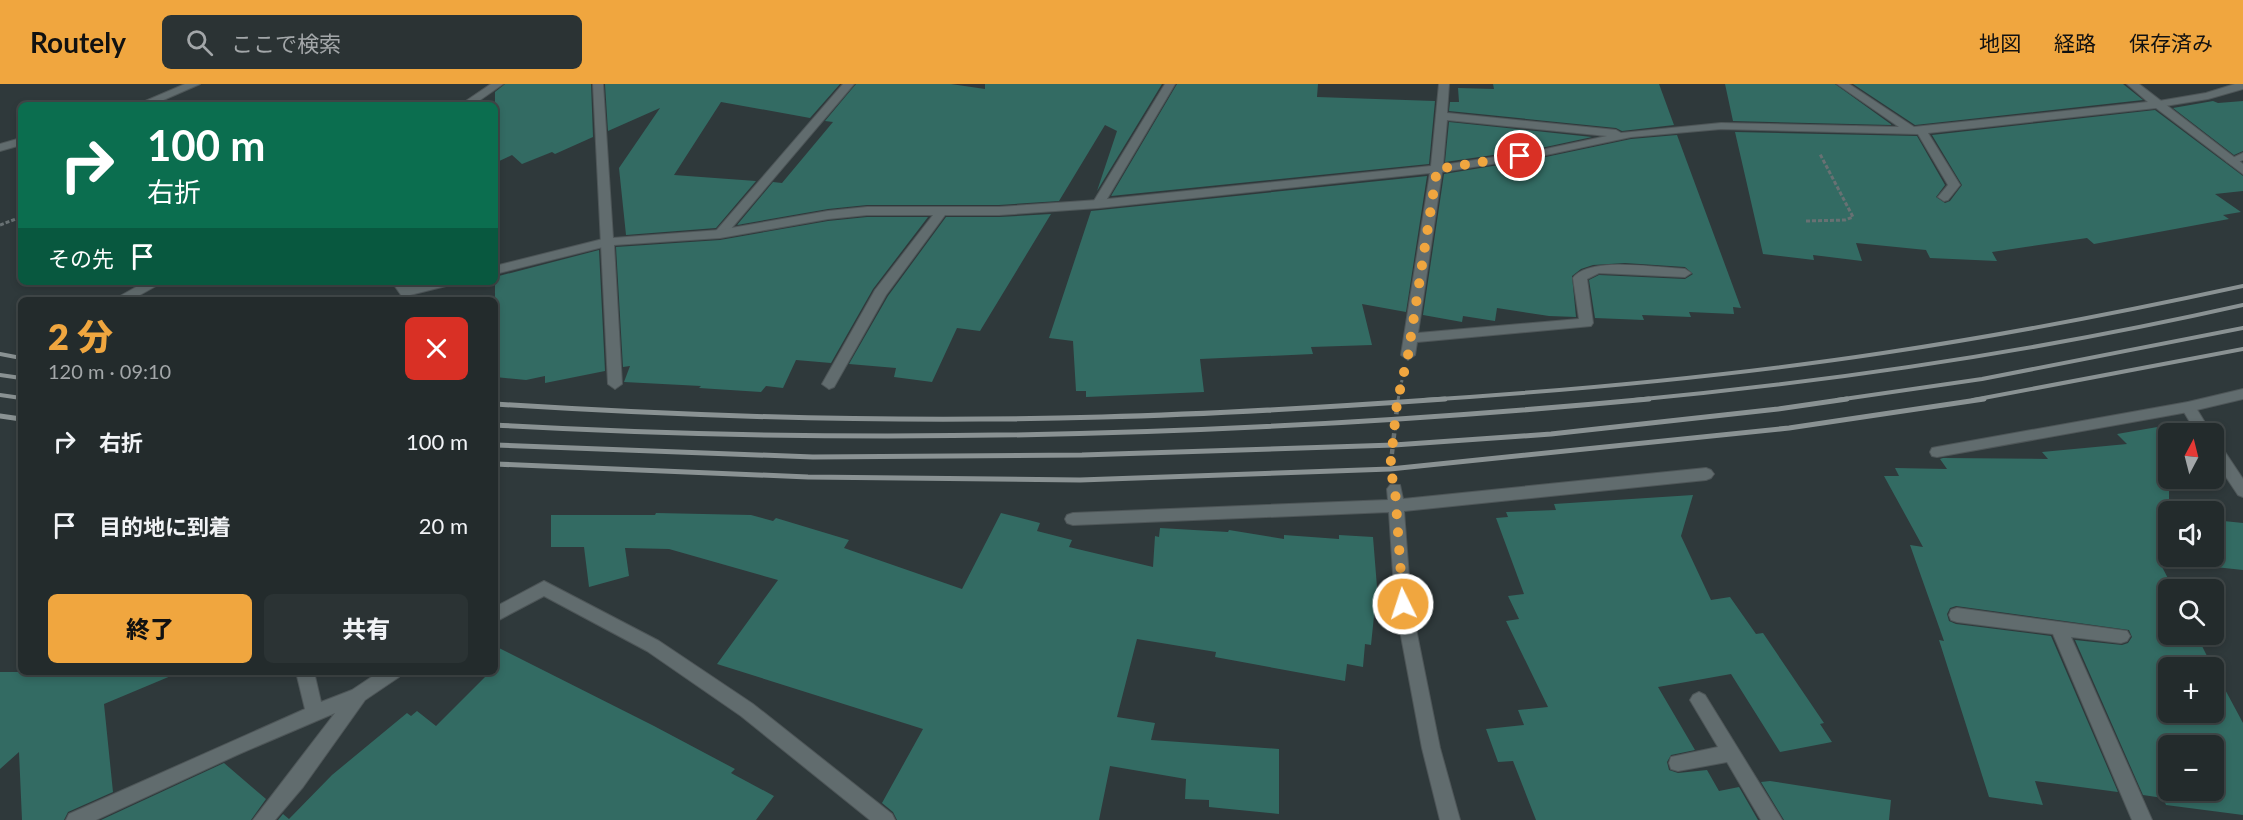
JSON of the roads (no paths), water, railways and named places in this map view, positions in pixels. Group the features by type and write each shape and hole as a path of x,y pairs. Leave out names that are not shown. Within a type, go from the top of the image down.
{"street":[{"path":"159,102 195,84"},
{"path":"471,102 498,84"},
{"path":"598,84 615,384"},
{"path":"720,234 849,84"},
{"path":"1098,204 1170,84"},
{"path":"1408,355 1437,169 1444,84"},
{"path":"1842,84 1917,130 1954,185 1944,197"},
{"path":"2132,84 2237,158 2243,170"},
{"path":"498,269 607,242 720,234 828,215 867,211 999,212 1098,204 1437,169 1541,153 1631,134 1721,126 1917,130 2159,104 2208,96 2243,85"},
{"path":"1443,116 1631,134"},
{"path":"0,147 18,142"},
{"path":"829,384 880,292 941,212"},
{"path":"1411,338 1586,323 1580,278 1585,273 1598,269 1685,273"},
{"path":"126,297 150,285"},
{"path":"401,285 406,292 433,285"},
{"path":"1937,452 2188,407 2243,394"},
{"path":"2188,407 2198,423"},
{"path":"2224,462 2243,491"},
{"path":"1073,519 1396,506 1706,474"},
{"path":"1395,489 1403,604 1431,748 1450,820"},
{"path":"498,613 544,588 554,593 653,646 747,710 885,820"},
{"path":"1956,615 2121,636"},
{"path":"2059,628 2142,820"},
{"path":"306,675 315,714"},
{"path":"76,820 233,748 358,695 388,675"},
{"path":"263,820 296,781 358,695"},
{"path":"1700,700 1772,820"},
{"path":"1678,763 1732,753"}],"railway":[{"path":"1424,400 1539,392 1769,369 2018,331 2243,286"},
{"path":"1634,400 1787,383 1940,362 2092,336 2243,305"},
{"path":"1837,400 1982,379 2243,328"},
{"path":"1973,400 2243,349"},
{"path":"0,354 18,357"},
{"path":"0,375 18,378"},
{"path":"0,395 18,398"},
{"path":"498,404 722,415 874,419 1026,419 1188,414 1445,399"},
{"path":"498,425 639,432 784,435 1073,434 1361,421 1649,399"},
{"path":"498,445 813,457 1082,455 1394,445 1551,434 1778,409 1847,399"},
{"path":"498,464 808,477 1080,480 1390,469 1789,428 1984,399"},
{"path":"0,416 18,419"}]}
